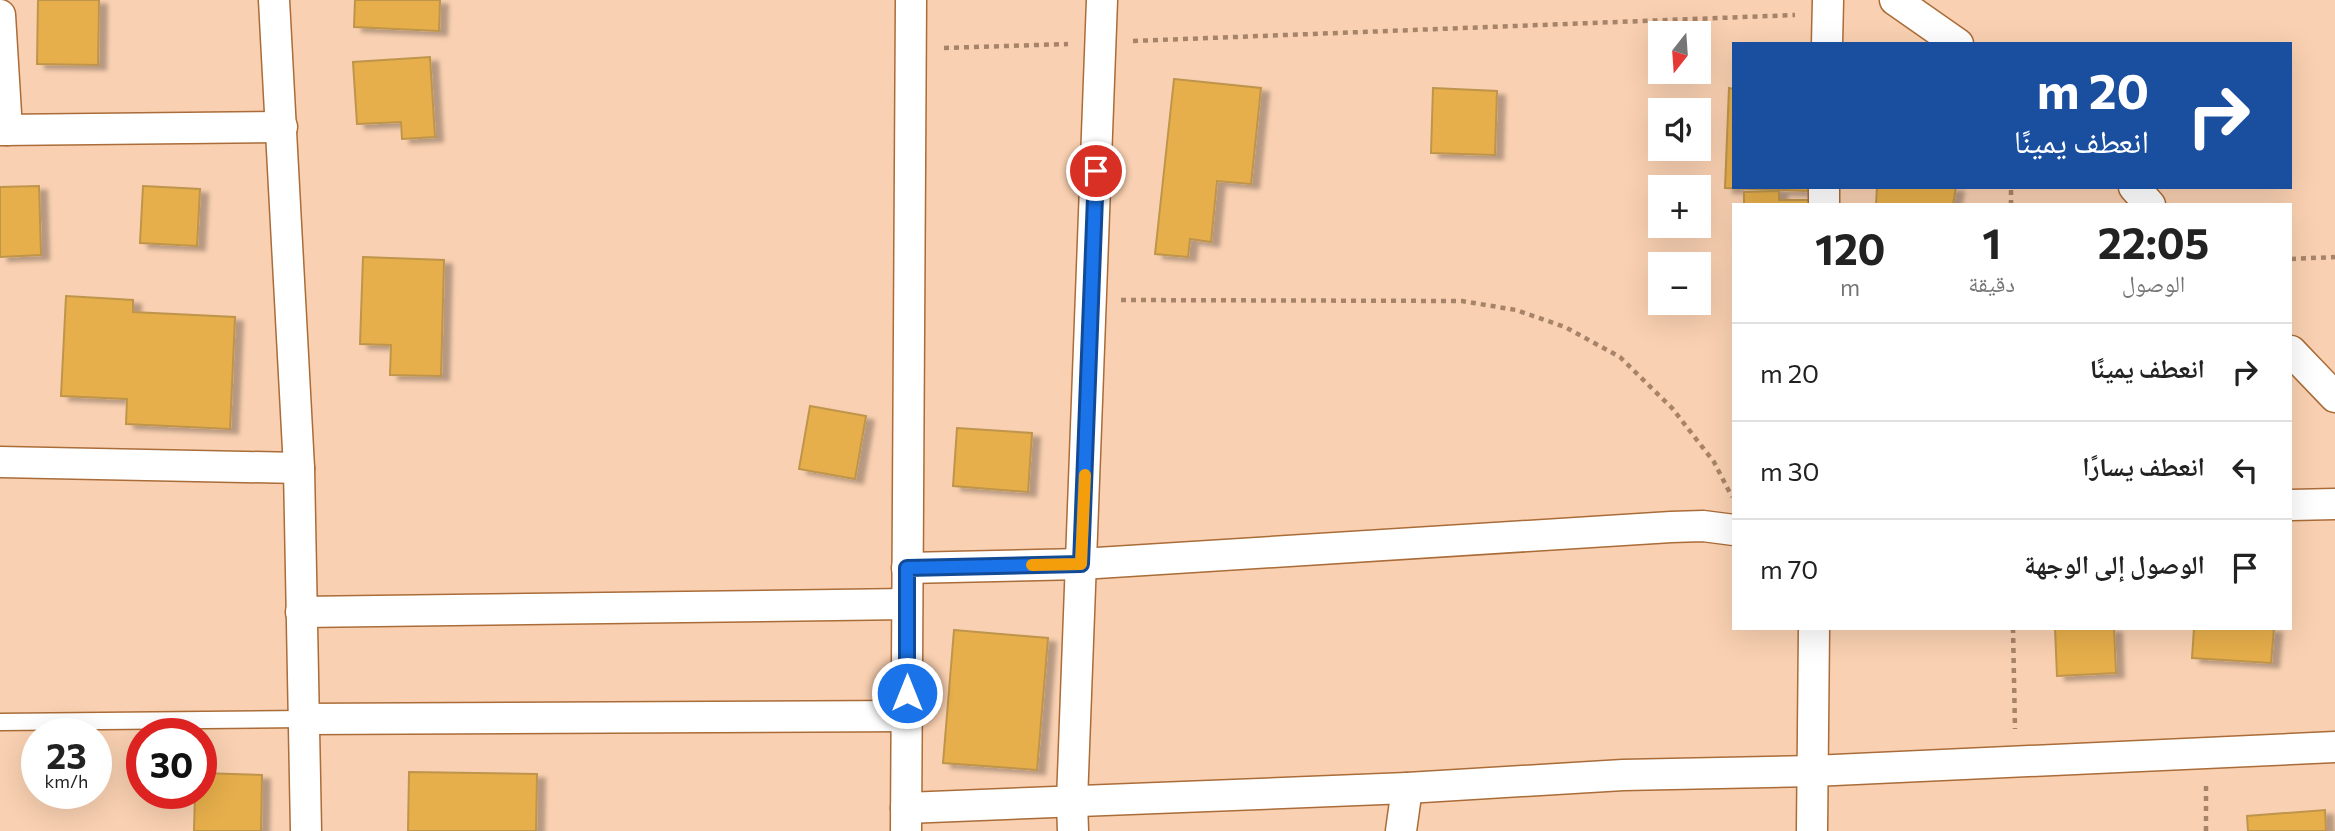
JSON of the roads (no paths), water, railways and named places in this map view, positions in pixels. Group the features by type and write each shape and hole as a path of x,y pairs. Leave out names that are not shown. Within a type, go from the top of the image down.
{"street":[{"path":"274,0 299,468 306,831"},
{"path":"911,0 906,820 1072,802 1407,788 1623,775 1813,771 2335,747"},
{"path":"1073,831 1102,0"},
{"path":"1895,0 1955,42"},
{"path":"1827,42 1828,7"},
{"path":"0,15 4,130 282,127"},
{"path":"2136,189 2148,203"},
{"path":"2292,352 2335,397"},
{"path":"0,462 299,468"},
{"path":"2292,505 2335,504"},
{"path":"907,568 1081,564 1671,527 1703,526 1732,530"},
{"path":"301,612 907,604"},
{"path":"1811,831 1814,630"},
{"path":"303,719 906,716"},
{"path":"1401,831 1407,788"}],"lane":[{"path":"0,722 303,719"}]}
